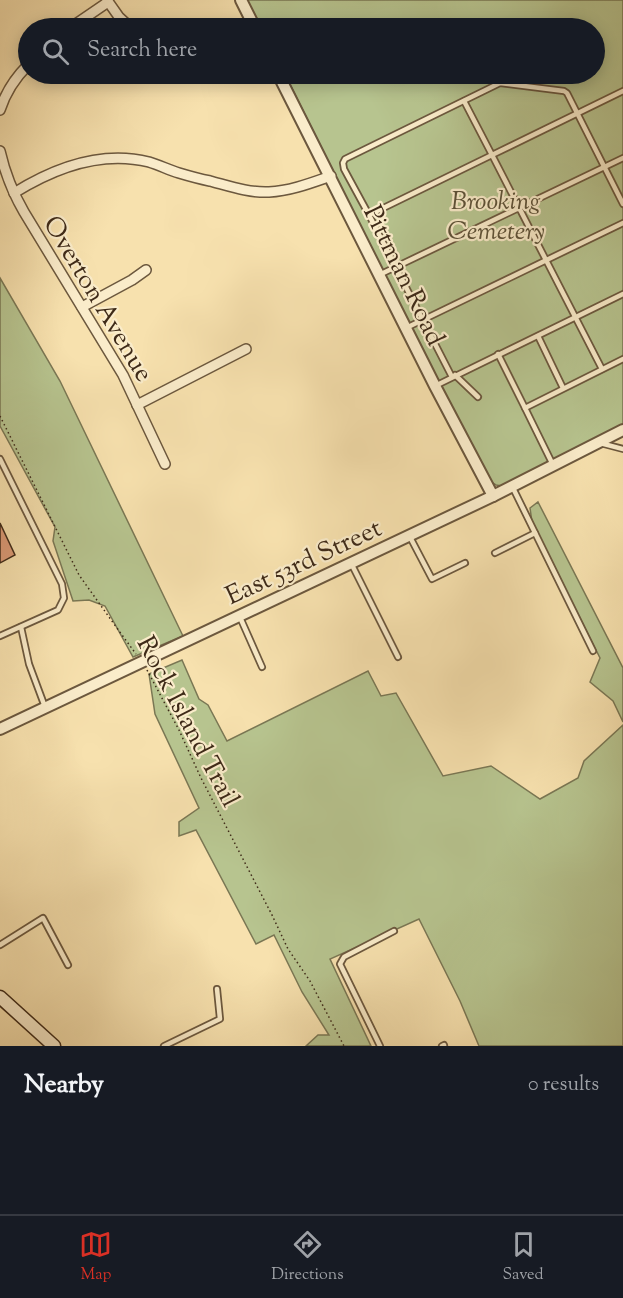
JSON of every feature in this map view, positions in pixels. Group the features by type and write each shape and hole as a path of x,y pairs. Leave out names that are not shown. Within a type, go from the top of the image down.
{"main road":[{"path":"0,997 54,1046"}],"street":[{"path":"241,0 250,18"},
{"path":"84,18 107,1 119,18"},
{"path":"0,110 5,94 18,75"},
{"name":"Pittman Road","path":"283,84 435,386 494,496"},
{"name":"Overton Avenue","path":"0,151 3,165 24,213 123,375 165,464"},
{"path":"14,193 36,179 59,169 82,162 111,159 150,162 181,174 252,192 291,189 331,176"},
{"path":"82,307 146,270"},
{"path":"137,405 246,349"},
{"name":"East 53rd Street","path":"0,729 494,496 623,430"}],"lane":[{"path":"478,397 454,376 343,163 345,159 498,84"},
{"path":"508,84 567,93 623,204"},
{"path":"369,214 623,91"},
{"path":"464,100 602,369"},
{"path":"379,276 623,158"},
{"path":"406,328 623,223"},
{"path":"435,386 623,294"},
{"path":"538,336 563,388"},
{"path":"498,354 553,465"},
{"path":"525,408 623,359"},
{"path":"598,443 623,449"},
{"path":"0,459 62,584 64,598 58,610 0,636"},
{"path":"512,486 593,651"},
{"path":"495,553 535,533"},
{"path":"409,536 432,579 465,563"},
{"path":"351,563 398,657"},
{"path":"239,615 262,667"},
{"path":"21,627 29,664 45,707"},
{"path":"0,945 43,918 68,965"},
{"path":"380,1046 340,964 344,957 394,931"},
{"path":"164,1046 220,1019 217,989"}],"path":[{"name":"Rock Island Trail","path":"0,416 80,575 142,661 179,730 288,949 310,981 344,1046"}],"green space":[{"name":"Brooking Cemetery","path":"247,0 623,0 623,426 502,486 491,482 290,84 605,84 605,18 257,18"},
{"path":"0,278 60,381 183,636 133,657 105,606 89,600 73,601 53,541 55,527 0,426"},
{"path":"538,502 623,668 623,722 613,701 590,682 600,658 532,522 530,508"},
{"path":"182,660 199,699 208,705 227,741 368,671 381,696 396,693 443,776 491,766 540,799 578,778 584,761 623,725 623,1046 479,1046 460,1001 419,919 330,959 371,1046 306,1046 318,1035 329,1035 302,992 274,935 256,944 196,830 179,836 179,822 199,808 155,714 149,674"}],"building":[{"path":"0,523 15,555 0,563"}]}
